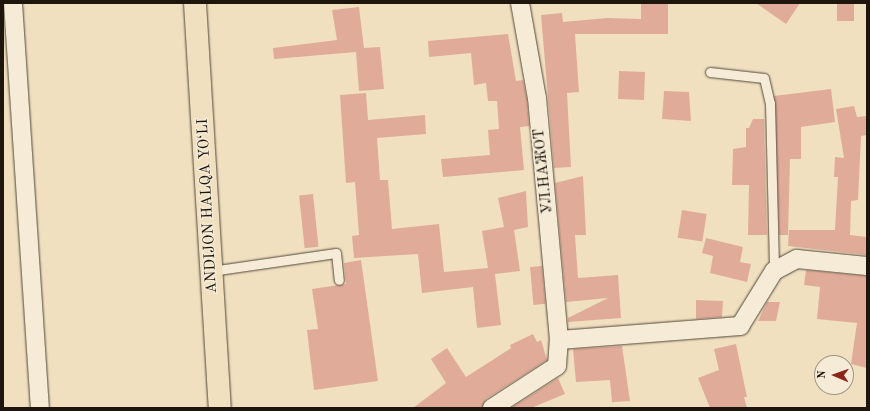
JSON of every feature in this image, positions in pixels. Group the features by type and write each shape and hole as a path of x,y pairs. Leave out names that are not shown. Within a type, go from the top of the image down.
{"highway":[{"name":"ANDIJON HALQA YO‘LI","path":"195,3 220,408"}],"street":[{"path":"13,3 40,408"},
{"name":"УЛ.НАЖОТ","path":"492,408 556,366 559,340 537,98 520,3"},
{"path":"559,340 740,326 774,271 797,259 867,266"}],"lane":[{"path":"710,72 764,78 770,103 774,271"},
{"path":"212,271 336,253 339,280"}],"building":[{"path":"756,3 800,3 786,24"},
{"path":"837,3 854,3 854,21 837,21"},
{"path":"641,4 668,4 668,34 575,34 579,92 567,93 571,167 554,168 541,15 562,13 563,22 607,18 641,19"},
{"path":"359,7 364,48 380,47 384,89 359,91 356,52 274,59 273,48 337,40 332,10"},
{"path":"508,34 516,81 523,80 527,99 529,126 520,127 524,170 443,177 441,159 490,155 488,130 499,129 497,101 488,101 486,83 474,85 471,53 429,57 428,41"},
{"path":"619,71 645,72 644,100 618,99"},
{"path":"831,89 835,122 801,127 801,159 790,159 788,235 779,235 774,96"},
{"path":"664,91 689,92 691,121 662,119"},
{"path":"366,93 368,120 425,115 426,134 377,138 380,180 388,180 392,229 439,224 444,272 488,268 482,231 504,227 498,198 526,191 528,227 514,230 520,271 495,274 501,325 477,328 473,287 422,293 418,254 354,258 352,236 359,235 355,182 346,183 340,95"},
{"path":"854,106 857,117 867,116 867,135 861,136 858,200 851,201 850,235 867,237 867,255 788,246 789,230 835,230 838,177 834,177 835,157 844,158 836,109"},
{"path":"753,119 764,119 767,235 748,235 749,185 732,185 733,149 746,147 746,128 749,128"},
{"path":"583,176 586,235 575,235 578,278 618,275 621,318 568,322 568,318 608,298 566,302 555,183"},
{"path":"313,194 319,247 305,248 299,195"},
{"path":"682,210 707,214 702,242 678,238"},
{"path":"706,238 743,247 740,262 751,264 747,282 710,273 713,256 702,253"},
{"path":"361,260 378,381 314,390 307,330 318,329 312,289 346,284 344,263"},
{"path":"542,266 545,304 533,305 530,267"},
{"path":"806,270 867,276 867,368 854,365 854,355 852,355 857,323 817,319 820,287 804,285"},
{"path":"696,300 723,301 722,317 696,319"},
{"path":"767,302 780,302 776,321 758,321"},
{"path":"533,334 537,342 541,340 547,360 486,399 482,408 413,408 446,383 431,359 447,348 466,377 511,348 510,345"},
{"path":"736,344 747,397 744,397 747,408 710,408 698,378 719,370 714,349"},
{"path":"622,346 630,401 612,402 610,380 576,382 573,349"},
{"path":"558,378 565,394 531,408 511,408"}]}
